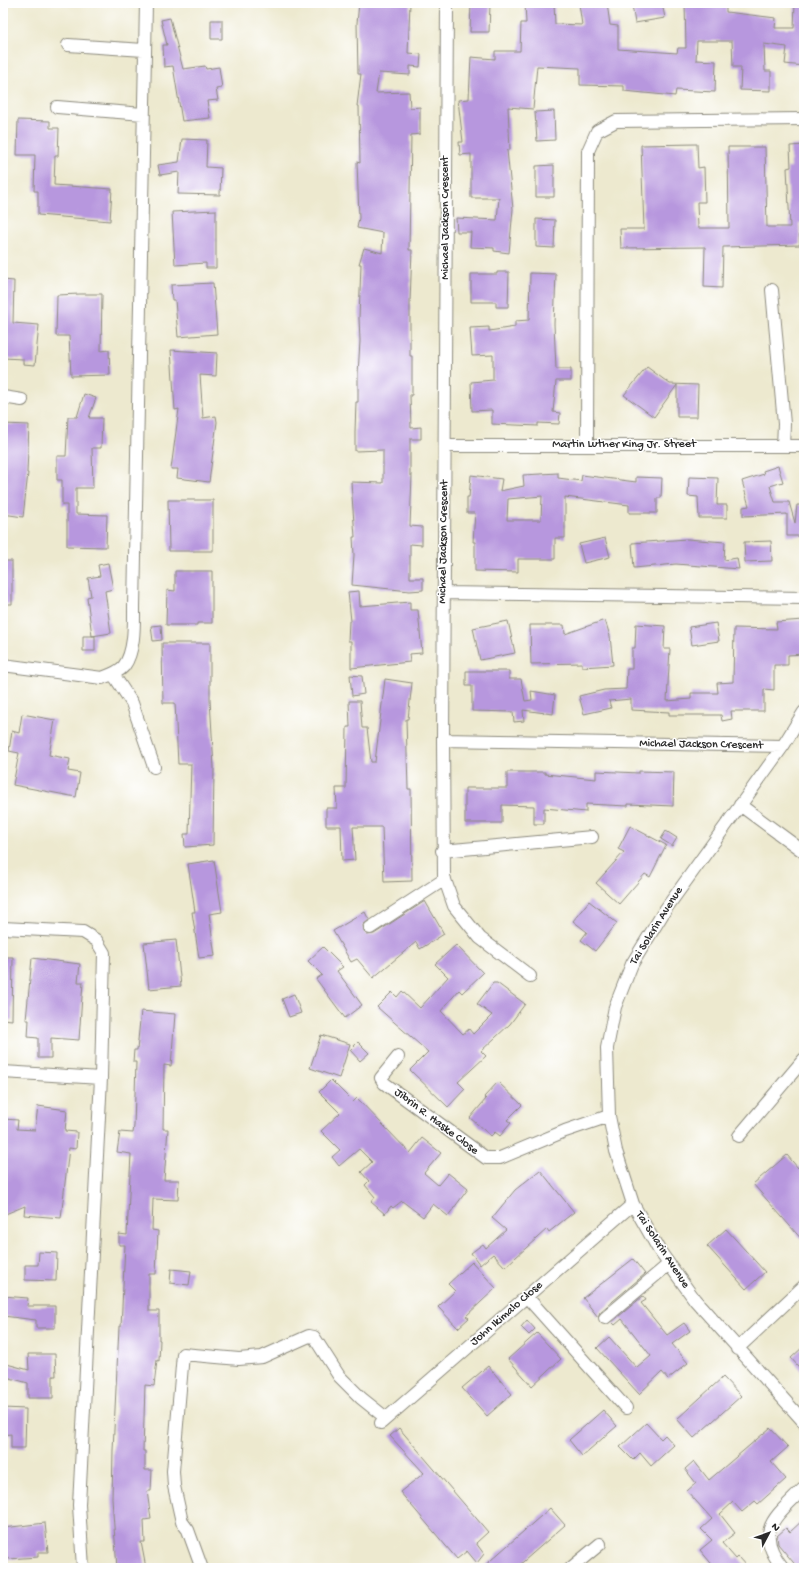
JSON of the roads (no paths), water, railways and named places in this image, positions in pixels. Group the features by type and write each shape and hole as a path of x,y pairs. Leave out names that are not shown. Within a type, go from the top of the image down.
{"street":[{"path":"3,666 102,678 113,674 124,665 130,651 133,631 146,3"},
{"name":"Michael Jackson Crescent","path":"447,3 443,740 783,746"},
{"path":"68,45 144,50"},
{"path":"57,107 143,114"},
{"path":"587,445 588,151 597,131 616,121 804,119"},
{"path":"772,290 784,424 783,446"},
{"path":"3,397 22,400"},
{"name":"Martin Luther King Jr. Street","path":"445,446 804,446"},
{"path":"443,593 804,598"},
{"path":"113,674 132,703 154,767"},
{"name":"Tai Solarin Avenue","path":"804,712 783,746 665,910 632,964 615,1007 607,1048 609,1116 616,1151 633,1204 669,1264 695,1300 737,1349 804,1422"},
{"path":"443,740 442,851 445,879 454,906 480,938 530,976"},
{"path":"740,805 804,852"},
{"path":"442,851 592,837"},
{"path":"370,928 445,879"},
{"path":"3,928 83,932 96,940 104,953 101,1078 79,1505 83,1568"},
{"name":"Jibrin R. Haske Close","path":"398,1057 382,1078 384,1083 486,1158 500,1158 565,1131 609,1116"},
{"path":"739,1136 804,1059"},
{"path":"3,1072 101,1078"},
{"name":"John Ikimalo Close","path":"201,1566 188,1530 182,1522 174,1486 173,1471 183,1354 239,1359 262,1357 309,1336 314,1337 339,1376 384,1421 633,1204"},
{"path":"605,1318 669,1264"},
{"path":"737,1349 804,1286"},
{"path":"527,1297 626,1408"},
{"path":"783,1568 776,1560 767,1537 772,1521 804,1488"},
{"path":"571,1568 600,1544"}]}
